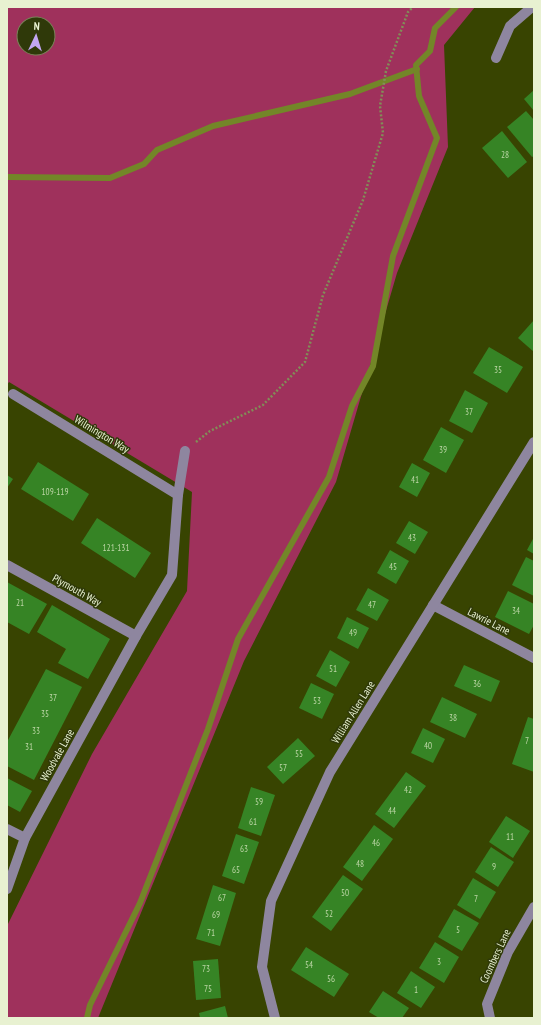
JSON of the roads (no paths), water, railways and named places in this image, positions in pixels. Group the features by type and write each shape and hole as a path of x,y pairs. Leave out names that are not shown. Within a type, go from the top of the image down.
{"street":[{"path":"496,58 510,26 532,7"},
{"name":"Wilmington Way","path":"13,394 178,495"},
{"name":"William Allen Lane","path":"275,1018 262,967 271,901 330,772 534,442"},
{"path":"136,636 172,575 178,495 185,451"},
{"name":"Plymouth Way","path":"7,564 136,636"},
{"name":"Lawrie Lane","path":"432,605 534,658"},
{"name":"Woodvale Lane","path":"7,889 25,838 136,636"},
{"path":"7,828 25,838"},
{"name":"Coombers Lane","path":"490,1018 488,1004 508,952 534,907"}],"waterway":[{"path":"87,1018 90,1005 140,903 208,729 238,639 329,477 352,406 373,366 393,256 437,138 419,96 416,65 430,51 435,28 456,7"},
{"path":"7,177 110,178 144,164 157,150 213,126 350,94 417,69"}]}
